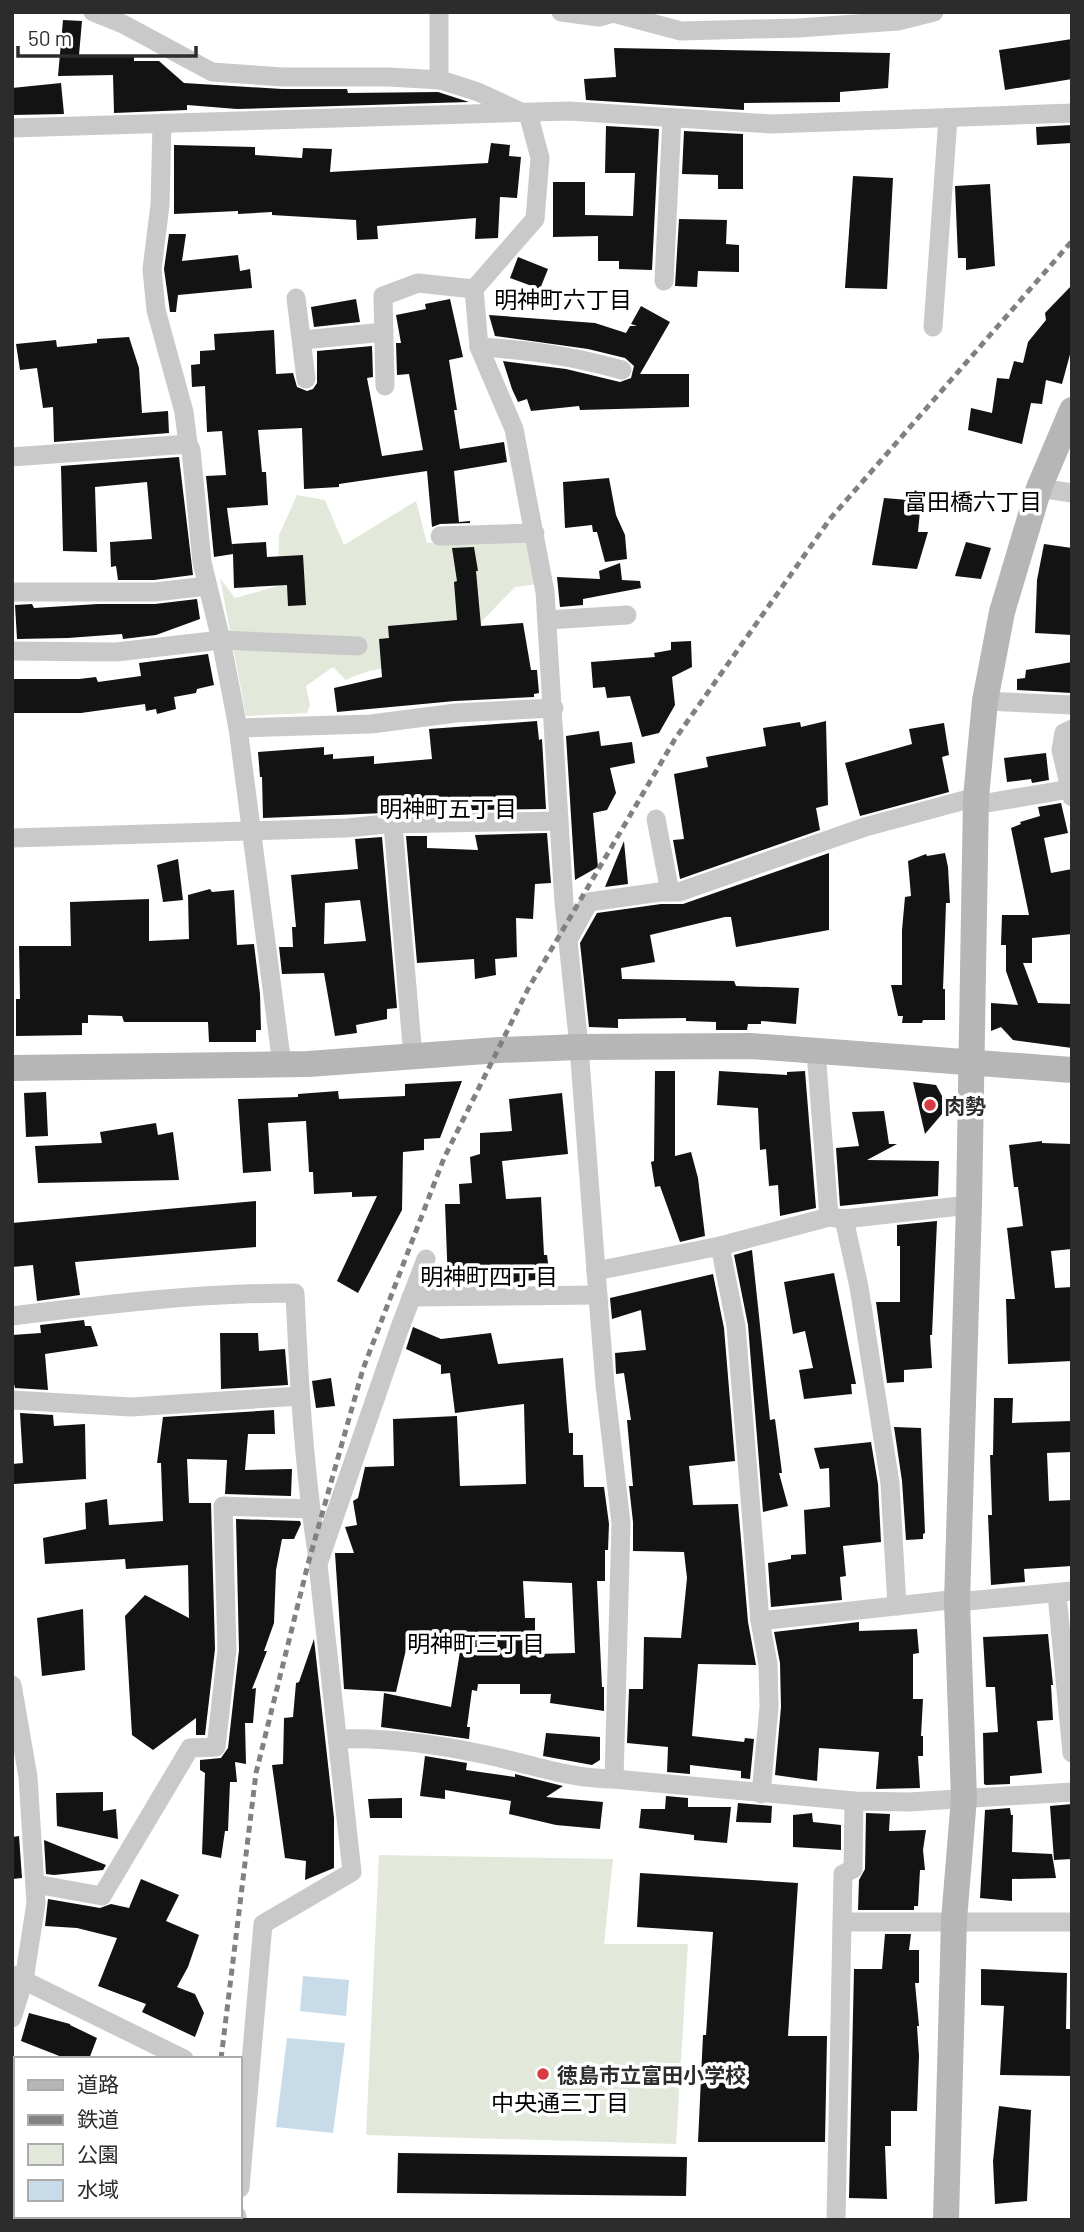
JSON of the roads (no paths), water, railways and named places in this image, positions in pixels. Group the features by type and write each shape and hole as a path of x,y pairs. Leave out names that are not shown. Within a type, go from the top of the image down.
{"street":[{"path":"93,12 123,24 212,72 283,77 439,80 478,92 525,113 540,158 535,219 474,289 479,346 514,429 545,593 568,940 605,1385 621,1523 614,1779"},
{"path":"439,12 439,80"},
{"path":"561,12 599,17 613,13 681,31 798,28 898,21 934,12"},
{"path":"12,128 569,111 772,124 1072,113"},
{"path":"664,281 672,118"},
{"path":"933,327 948,118"},
{"path":"162,123 160,205 152,269 157,315 184,412 191,450 207,586 221,640 237,728 282,1065"},
{"path":"385,386 383,296 418,283 474,289"},
{"path":"296,298 306,379"},
{"path":"303,340 384,332"},
{"path":"479,346 576,357 622,370"},
{"path":"946,2220 954,1920 964,1798 958,1600 969,1205 976,801 985,701 1002,612 1039,488 1072,410"},
{"path":"12,457 188,444"},
{"path":"1039,488 1072,493"},
{"path":"440,536 534,533"},
{"path":"12,592 155,592 207,586"},
{"path":"547,620 627,615"},
{"path":"12,651 116,652 221,640 358,646"},
{"path":"985,701 1072,705"},
{"path":"237,728 371,724 456,713 554,708"},
{"path":"568,940 589,902 679,892 865,827 976,801 1071,793 1061,750 1064,733 1072,729"},
{"path":"656,819 670,892"},
{"path":"12,838 393,824 559,821"},
{"path":"393,824 413,1057"},
{"path":"12,1068 282,1065 579,1047 751,1046 1072,1070"},
{"path":"816,1051 836,1218 859,1287 890,1483 897,1606"},
{"path":"596,1271 720,1246 836,1218 969,1205"},
{"path":"720,1246 736,1326 760,1621 768,1664 769,1707 761,1794"},
{"path":"318,1564 426,1259"},
{"path":"12,1316 134,1300 235,1293 295,1293 309,1509 318,1564 352,1872 263,1924 242,2165"},
{"path":"411,1297 598,1295"},
{"path":"12,1401 131,1407 300,1396"},
{"path":"35,1884 102,1896 190,1748 215,1747 227,1650 223,1506 309,1509"},
{"path":"760,1621 958,1600 1064,1593 1072,1753"},
{"path":"12,1685 28,1777 36,1903 18,1978 12,2018"},
{"path":"338,1739 415,1744 482,1754 584,1779 614,1779 854,1801 909,1802 1072,1792"},
{"path":"836,2220 844,1874 853,1869 854,1801"},
{"path":"842,1922 1072,1922"},
{"path":"18,1978 180,2057"}],"water":[{"path":"303,1976 349,1980 346,2016 300,2011"},
{"path":"287,2038 345,2043 333,2133 276,2127"}],"railway":[{"path":"221,2057 256,1773 308,1564 363,1369 444,1158 528,989 675,739 830,519 1072,241"}],"place":[{"name":"肉勢","path":"930,1105"},
{"name":"徳島市立富田小学校","path":"543,2074"}],"district":[{"name":"明神町六丁目","path":"563,299"},
{"name":"富田橋六丁目","path":"973,501"},
{"name":"明神町五丁目","path":"448,808"},
{"name":"明神町四丁目","path":"489,1276"},
{"name":"明神町三丁目","path":"476,1643"},
{"name":"中央通三丁目","path":"560,2102"}]}
